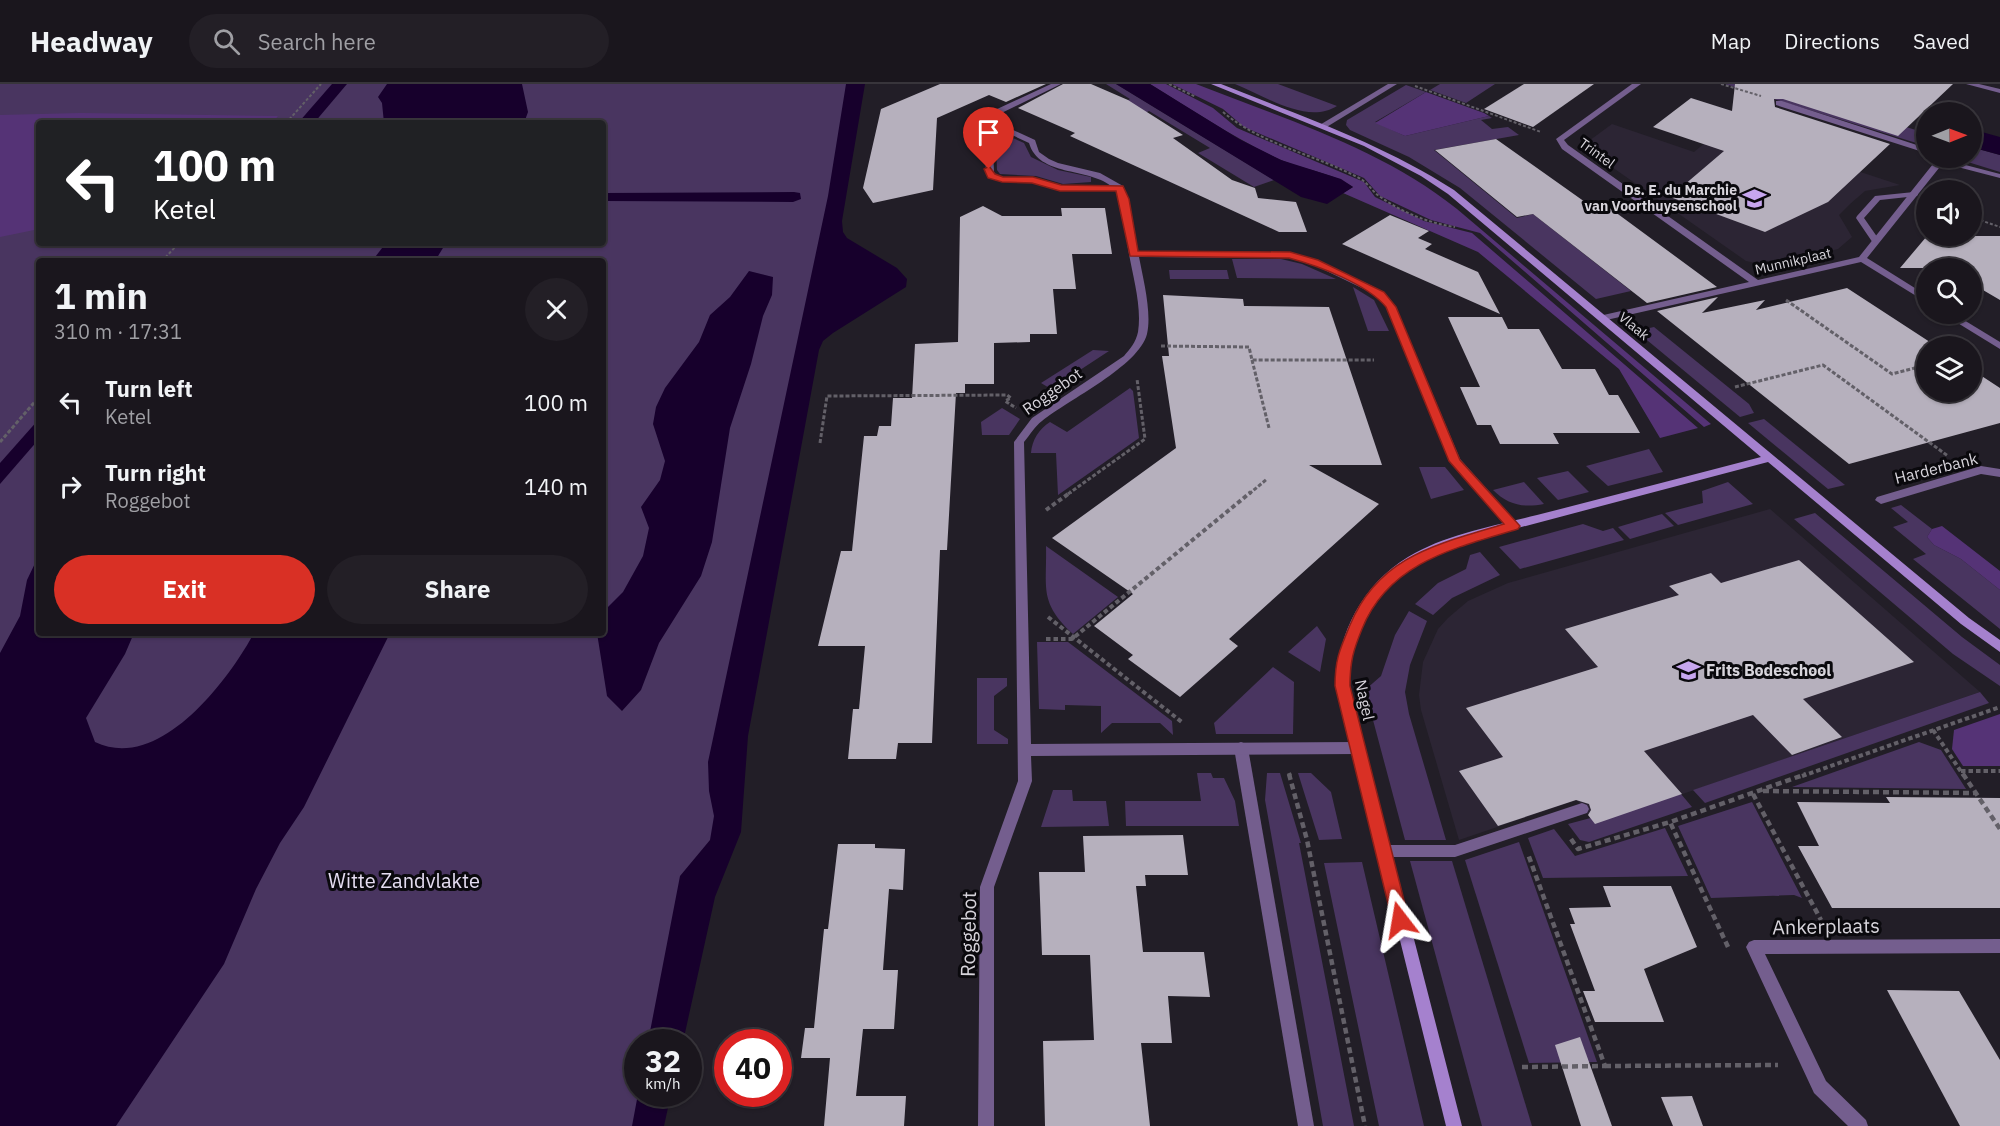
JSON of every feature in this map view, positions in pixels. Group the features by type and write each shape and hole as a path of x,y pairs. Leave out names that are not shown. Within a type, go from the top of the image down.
{"street":[{"path":"1057,84 984,119 976,127 976,133 988,144 989,171 994,177 1033,180 1060,188 1120,188"},
{"name":"Vlaak","path":"1215,84 1391,156 1437,182 1965,621 2000,647"},
{"path":"1322,126 1393,84"},
{"name":"Trintel","path":"1637,84 1560,139 1565,147 1756,283"},
{"path":"1970,84 2000,91"},
{"path":"1779,103 1916,148"},
{"path":"984,119 1032,142 1039,155 1065,167 1097,172 1120,188 1125,199 1143,322 1140,342"},
{"path":"1916,293 1862,259 1934,168"},
{"path":"1969,168 2000,176"},
{"path":"1876,241 1860,218 1878,198 1914,194"},
{"path":"1133,254 1290,255 1315,262 1380,294 1391,307 1455,461 1514,526"},
{"name":"Munnikplaat","path":"1602,318 1862,259"},
{"path":"1964,324 2000,346"},
{"name":"Roggebot","path":"986,1126 987,887 1025,781 1018,447 1023,434 1036,420 1127,358 1140,342"},
{"name":"Nagel","path":"1454,1126 1342,686 1342,667 1352,632 1371,598 1389,578 1422,555 1514,526 1771,458"},
{"name":"Harderbank","path":"1881,500 1981,470 2000,473"},
{"path":"1241,748 1306,1126"},
{"path":"1024,750 1357,748"},
{"path":"1383,851 1455,851 1582,809"},
{"name":"Ankerplaats","path":"1860,1126 1820,1087 1754,947 2000,946"}],"path":[{"path":"289,120 321,84"},
{"path":"1169,84 1201,100"},
{"path":"1409,84 1560,139"},
{"path":"1721,84 1779,103"},
{"path":"1220,110 1242,128 1359,178 1377,195 1423,219 1458,228"},
{"path":"1982,220 2000,226"},
{"path":"165,258 176,246"},
{"path":"1779,294 1892,374 1916,367"},
{"path":"1140,342 1164,347 1249,347 1269,428"},
{"path":"1252,360 1374,360"},
{"path":"1735,387 1822,365 1970,473"},
{"path":"1038,515 1145,440 1136,369"},
{"path":"820,443 827,396 1007,395 1011,398 1005,401 1036,420"},
{"path":"0,442 36,400"},
{"path":"1021,639 1072,639 1266,479"},
{"path":"1044,610 1053,623 1072,639 1191,729"},
{"path":"1554,819 1578,849 1670,822 2000,706"},
{"path":"1933,730 2000,829"},
{"path":"1283,748 1307,840 1365,1126"},
{"path":"1960,771 2000,771"},
{"path":"1756,792 1976,793"},
{"path":"1756,792 1826,929"},
{"path":"1670,822 1728,947"},
{"path":"1520,830 1605,1066"},
{"path":"1522,1067 1809,1064"}],"shaded area":[{"path":"332,84 347,84 317,120 301,120"},
{"path":"387,84 522,84 528,112 525,120 384,120 382,103 378,97"},
{"path":"846,84 865,84 842,221 843,232 847,238 897,268 907,279 906,287 833,333 823,341 819,350 748,736 741,832 715,897 686,1029 651,1029 680,876 710,840 714,816 709,791 708,762 828,196"},
{"path":"1116,84 1150,84 1239,139 1281,160 1341,179 1353,187 1327,204 1301,197"},
{"path":"1150,84 1166,84 1213,108 1237,128 1364,182 1375,197 1424,221 1472,233 1698,428 1660,438 1619,369 1478,252 1343,193 1353,187 1336,178 1288,163 1262,151"},
{"path":"1172,84 1196,84 1298,123 1364,152 1428,188 1457,209 1711,424 1704,427 1480,233 1431,220 1380,196 1364,178 1244,127 1223,109"},
{"path":"1426,92 1489,116 1405,136 1375,123"},
{"path":"81,113 278,116 275,120 36,120 36,230 0,237 0,115"},
{"name":"Ds. E. du Marchie van Voorthuysenschool","path":"1612,124 1694,152 1724,127 1900,185 1865,191 1839,215 1852,237 1838,249 1770,266 1746,261 1582,146"},
{"path":"1982,132 2000,137 2000,155 1982,150"},
{"path":"794,192 800,193 801,199 793,202 606,201 606,193"},
{"path":"384,246 444,246 437,258 374,258"},
{"path":"749,271 773,277 772,295 763,316 751,364 730,428 712,542 701,576 659,643 641,690 622,711 607,696 597,636 606,636 606,609 623,592 643,556 649,528 641,507 660,480 665,461 653,424 656,407 665,388 699,342 710,315 730,297"},
{"path":"36,422 36,442 0,484 0,463"},
{"name":"Frits Bodeschool","path":"1770,509 1980,692 1595,824 1577,800 1459,840 1421,710 1419,695 1423,662 1438,629 1448,618 1468,601 1508,583"},
{"path":"1942,526 2000,571 2000,590 1961,559 1934,545 1927,537 1932,529"},
{"path":"36,561 36,636 133,636 125,654 86,718 95,742 119,748 143,745 167,734 189,717 227,675 252,636 389,636 304,807 280,843 256,889 224,964 116,1126 0,1126 0,653 20,616 27,580"},
{"path":"2000,714 2000,766 1963,766 1952,749 1954,730"},
{"path":"636,1107 668,1107 664,1126 632,1126"}],"green space":[{"name":"Witte Zandvlakte","path":"0,84 861,84 674,1029 624,1029 624,1107 656,1107 651,1126 0,1126"},
{"path":"1106,84 1116,84 1274,180 1254,187 1198,153 1210,148 1149,111 1138,117 1115,107 1130,99"},
{"path":"1235,84 1278,84 1337,106 1325,111 1299,111"},
{"path":"1440,84 1495,84 1466,103 1430,90"},
{"path":"1725,84 1762,84 1916,130 1916,143"},
{"path":"1406,85 1426,92 1375,122 1405,136 1489,116 1492,118 1481,120 1492,129 1508,127 1519,135 1434,150 1517,218 1533,214 1631,291 1596,299 1460,188 1409,157 1350,130 1346,125 1347,120"},
{"path":"999,132 1024,143 1031,157 1058,170 1091,177 1091,182 1063,184 1036,176 1000,174 997,170 996,144 991,138"},
{"path":"1982,150 2000,155 2000,172 1982,166"},
{"path":"1232,259 1281,259 1302,264 1336,279 1237,278"},
{"path":"1169,270 1227,270 1229,279 1170,279"},
{"path":"1353,287 1374,300 1389,331 1368,331"},
{"path":"1654,327 1749,404 1754,413 1740,417 1636,331"},
{"path":"1093,350 1109,351 1051,389 1041,383"},
{"path":"1130,388 1133,391 1139,438 1058,495 1056,453 1031,453 1037,435 1050,422 1067,432"},
{"path":"1002,408 1020,419 1009,435 982,435 981,422"},
{"path":"1764,419 1845,485 1828,489 1748,423"},
{"path":"1649,449 1663,472 1608,486 1586,466"},
{"path":"1419,467 1445,467 1464,490 1431,499"},
{"path":"1568,471 1589,492 1558,500 1537,478"},
{"path":"1524,482 1544,504 1529,506 1516,504 1504,499 1493,490"},
{"path":"1728,482 1753,504 1678,525 1665,513 1703,503 1702,491"},
{"path":"1901,505 1932,529 1927,537 1934,545 1961,559 2000,590 2000,629 1913,559 1926,554 1893,527 1908,522 1891,508"},
{"path":"1815,513 1962,637 2000,665 2000,686 1953,654 1794,519"},
{"path":"1662,514 1674,526 1630,539 1618,527"},
{"path":"1583,524 1603,531 1613,528 1624,540 1520,569 1499,547"},
{"path":"1046,546 1118,597 1073,634 1055,613 1047,594"},
{"path":"1480,552 1500,575 1452,598 1433,615 1415,604 1438,583 1466,569 1470,555"},
{"path":"1409,611 1427,621 1410,665 1405,692 1409,714 1446,840 1405,840 1365,690 1381,676 1395,635"},
{"path":"1317,626 1326,639 1320,672 1288,652"},
{"path":"1037,642 1068,642 1172,721 1173,735 1160,723 1112,723 1101,733 1101,706 1065,705 1065,710 1039,709"},
{"path":"1273,667 1294,682 1293,734 1216,734 1214,723"},
{"path":"977,678 1007,678 1007,686 994,696 994,730 1008,739 1008,744 977,744"},
{"path":"1980,692 1989,703 1705,803 1693,790"},
{"path":"1919,742 1941,750 1966,789 1792,787"},
{"path":"1197,773 1211,773 1213,778 1224,778 1235,801 1239,826 1126,826 1125,801 1201,801"},
{"path":"1267,773 1280,773 1301,843 1299,843 1354,1126 1323,1126 1265,800"},
{"path":"1298,773 1311,773 1331,792 1342,839 1319,840"},
{"path":"1053,790 1072,790 1073,801 1106,801 1109,826 1041,827"},
{"path":"1681,794 1692,807 1589,842 1580,840 1568,824"},
{"path":"1752,802 1802,898 1794,895 1711,898 1678,826"},
{"path":"1665,828 1688,876 1543,878 1528,838 1554,829 1575,856"},
{"path":"1519,842 1597,1062 1529,1063 1465,860"},
{"path":"1410,861 1452,861 1532,1126 1482,1126"},
{"path":"1362,862 1424,1126 1379,1126 1324,863"}],"building":[{"path":"940,84 1046,84 1006,102 989,95 937,118 933,190 873,203 863,188 881,109"},
{"path":"1063,84 1091,84 1128,100 1183,135 1173,138 1232,180 1255,188 1258,198 1296,202 1307,232 1279,232 1070,136 1075,133 1018,108"},
{"path":"1524,84 1594,84 1533,127 1484,109"},
{"path":"1735,84 1953,84 1934,102 1916,102 1916,119 1898,136 1783,99 1774,99 1775,107 1890,144 1828,202 1765,232 1670,197 1724,151 1653,127 1691,98 1732,111"},
{"path":"1496,139 1585,202 1590,201 1598,207 1607,206 1717,287 1647,303 1533,214 1517,217 1435,150"},
{"path":"983,206 1002,216 1062,216 1061,208 1105,208 1112,254 1072,254 1076,289 1053,289 1057,334 1030,334 1030,342 994,343 994,384 965,384 965,393 956,393 947,550 940,550 932,743 898,743 896,759 848,759 853,709 859,709 865,646 818,646 841,551 852,551 864,436 877,436 879,426 891,426 893,398 912,398 915,344 958,342 960,217"},
{"path":"1390,215 1429,231 1418,238 1432,244 1425,249 1478,272 1500,314 1342,244"},
{"path":"1982,236 2000,236 2000,300 1982,289 1982,258 1916,258 1916,268 1900,268 1919,246 1982,246"},
{"path":"1847,288 1921,336 1916,336 1916,402 1982,402 1982,376 2000,388 2000,423 1849,464 1657,311 1718,297 1702,313 1765,300 1756,310"},
{"path":"1163,295 1243,299 1244,306 1329,307 1382,465 1309,465 1379,504 1229,639 1238,646 1180,697 1128,659 1133,655 1094,626 1133,594 1052,538 1176,448 1162,356 1169,356"},
{"path":"1448,317 1502,317 1508,329 1539,329 1562,369 1595,369 1609,395 1618,395 1640,433 1553,433 1559,444 1500,444 1491,425 1477,425 1460,387 1480,387"},
{"path":"1799,560 1914,662 1803,699 1842,737 1792,755 1753,715 1644,751 1682,794 1595,824 1588,815 1591,810 1589,804 1576,800 1498,826 1459,771 1503,757 1466,708 1598,667 1565,629 1679,595 1669,586 1711,573 1721,583"},
{"path":"1886,797 2000,798 2000,908 1832,908 1798,846 1819,846 1797,802 1890,803"},
{"path":"1183,835 1188,875 1145,875 1146,886 1136,886 1143,952 1204,952 1210,997 1168,996 1172,1043 1141,1043 1150,1126 1045,1126 1043,1041 1094,1040 1090,955 1042,955 1039,872 1085,872 1083,836"},
{"path":"838,844 875,844 875,848 905,849 903,890 889,889 883,970 898,970 894,1029 863,1029 856,1096 906,1096 904,1126 824,1126 830,1058 801,1058 805,1028 814,1028 824,929 828,929"},
{"path":"1603,886 1671,886 1697,947 1644,969 1664,1022 1595,1022 1583,991 1595,991 1570,924 1575,924 1569,908 1611,907"},
{"path":"1887,990 1959,991 2000,1060 2000,1126 1960,1126"},
{"path":"1580,1037 1612,1126 1581,1126 1555,1045"},
{"path":"1692,1096 1703,1126 1673,1126 1661,1097"}],"place":[{"name":"Ds. E. du Marchie van Voorthuysenschool","path":"1755,198"},
{"name":"Frits Bodeschool","path":"1688,670"}],"route":[{"path":"989,169 992,176 1002,180 1033,180 1060,188 1120,188 1125,199 1133,254 1272,253 1290,255 1315,262 1380,294 1391,307 1458,467 1514,526 1433,550 1399,569 1363,609 1342,660 1342,686 1400,920"}]}
